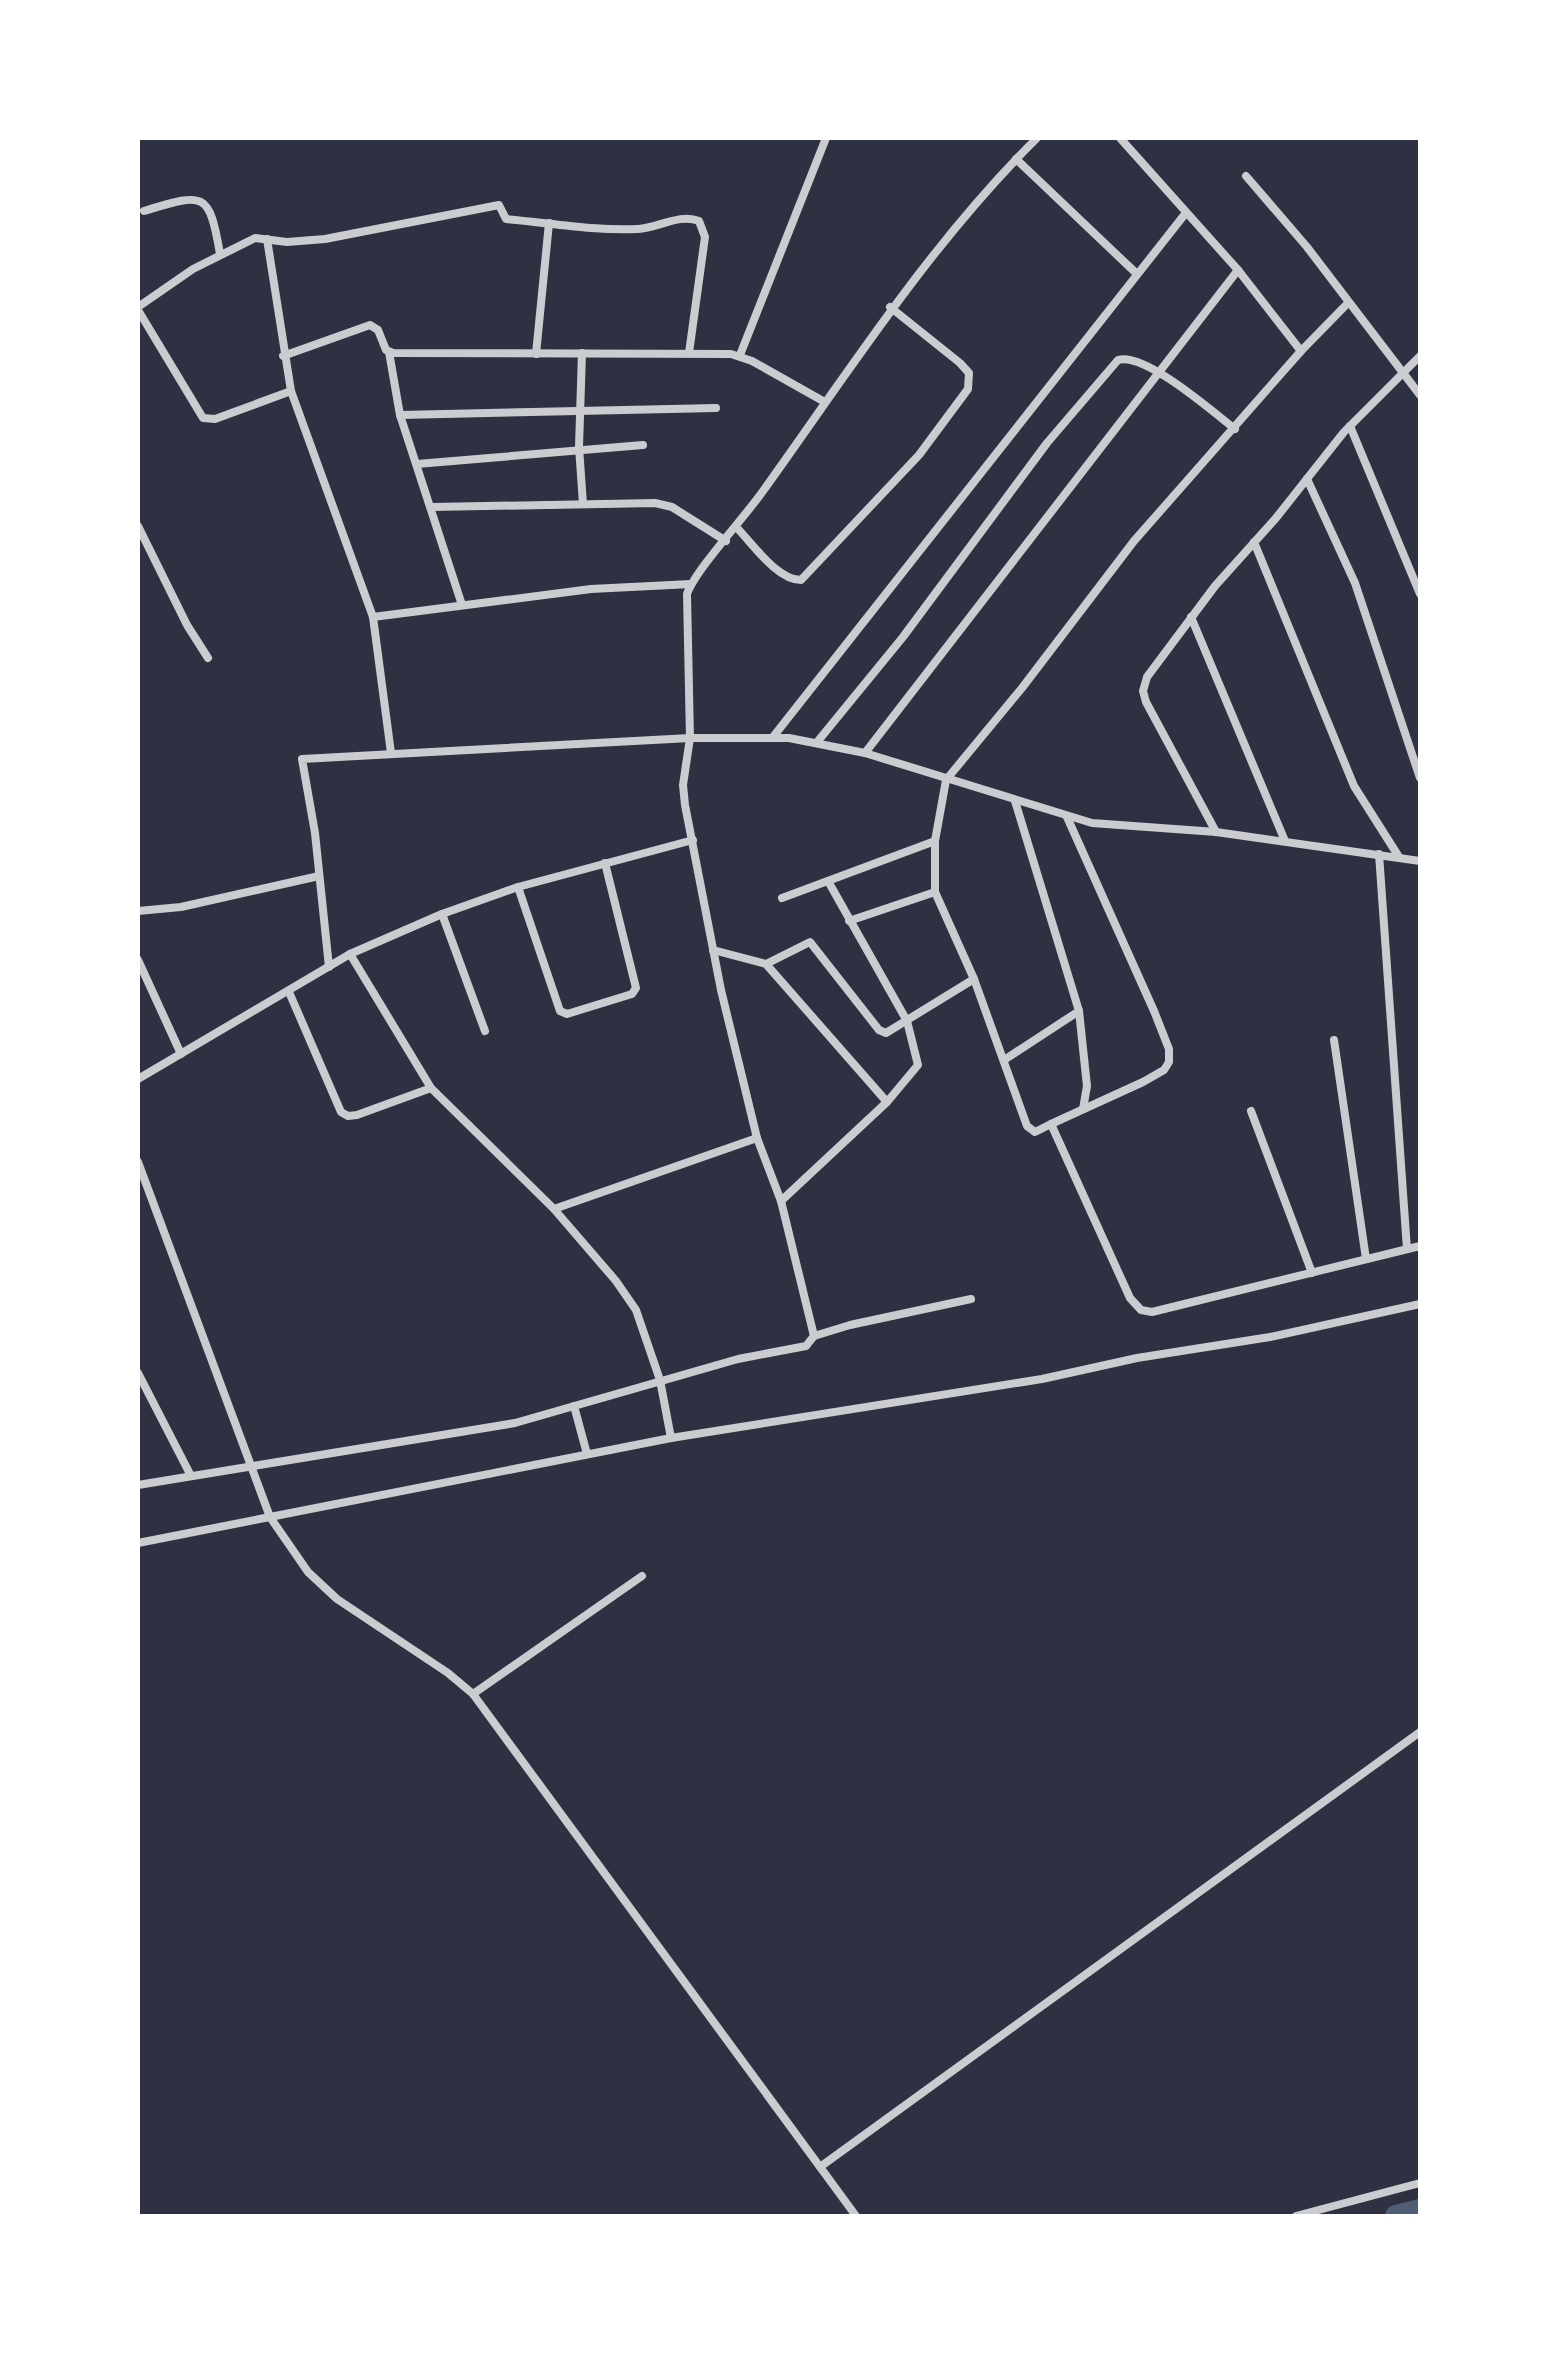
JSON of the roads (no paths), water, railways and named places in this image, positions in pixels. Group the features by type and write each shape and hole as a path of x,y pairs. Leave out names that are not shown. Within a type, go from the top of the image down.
{"street":[{"path":"740,355 826,138"},
{"path":"814,1336 781,1201 757,1138 713,950 683,785 690,738 687,611 691,584 737,528 890,307 1037,138"},
{"path":"1120,138 1238,270 1301,351"},
{"path":"1016,159 1137,274"},
{"path":"1246,176 1307,247 1347,304 1420,395"},
{"path":"144,211 187,198 200,200 210,208 220,254"},
{"path":"291,391 215,419 203,418 138,308 170,283 255,238 325,239 499,205 506,219 590,230 640,229 691,217 699,221 705,237 689,353"},
{"path":"773,737 1185,214"},
{"path":"536,354 549,223"},
{"path":"267,239 283,356 291,391 373,617 391,753"},
{"path":"865,753 1238,270"},
{"path":"1067,817 1169,1049 1169,1062 1164,1070 1035,1132 1027,1126 974,979 935,892 935,841 946,780 1022,688 1134,541 1301,351 1347,304"},
{"path":"737,528 779,571 792,580 801,580 919,455 968,389 969,373 960,363 890,307"},
{"path":"283,356 370,325 378,330 389,352 400,415 462,605"},
{"path":"389,352 740,355 823,401"},
{"path":"582,353 579,447 583,504"},
{"path":"1216,832 1143,691 1147,677 1191,617 1350,426 1420,356"},
{"path":"818,741 903,637 1047,443 1113,364 1130,359 1180,386 1235,429"},
{"path":"400,415 716,408"},
{"path":"1350,426 1420,594"},
{"path":"417,464 579,447 643,445"},
{"path":"1307,479 1355,583 1420,778"},
{"path":"432,507 645,503 672,507 726,541"},
{"path":"138,526 187,625 208,658"},
{"path":"1254,542 1354,786 1399,857"},
{"path":"373,617 591,589 691,584"},
{"path":"1191,617 1285,841"},
{"path":"329,967 302,759 690,738 773,737 818,741 1067,817 1115,826 1216,832 1420,861"},
{"path":"1015,801 1079,1011 1087,1086 1083,1109"},
{"path":"138,1079 350,954 442,914 518,887 693,840"},
{"path":"782,898 935,841"},
{"path":"1379,854 1407,1249"},
{"path":"518,887 560,1011 567,1014 632,994 636,988 605,863"},
{"path":"140,909 181,907 319,876"},
{"path":"781,1201 887,1102 918,1065 907,1021 828,881"},
{"path":"849,921 935,892"},
{"path":"442,914 485,1031"},
{"path":"766,964 810,942 879,1030 886,1033 974,979"},
{"path":"713,950 766,964 887,1102"},
{"path":"350,954 431,1088 554,1209 616,1281 636,1310 660,1380 671,1438"},
{"path":"138,960 181,1054"},
{"path":"289,992 341,1112 348,1116 357,1115 431,1088"},
{"path":"1004,1060 1079,1011"},
{"path":"1334,1040 1366,1259"},
{"path":"1251,1111 1312,1273"},
{"path":"1051,1124 1130,1298 1145,1313 1420,1246"},
{"path":"554,1209 757,1138"},
{"path":"138,1162 270,1517 308,1572 337,1599 448,1673 473,1694 856,2216"},
{"path":"138,1485 190,1474 515,1423 738,1359 806,1346 814,1336 850,1325 971,1299"},
{"path":"138,1543 671,1438 1042,1379 1137,1358 1270,1337 1420,1304"},
{"path":"138,1373 190,1474"},
{"path":"574,1406 587,1454"},
{"path":"473,1694 642,1576"},
{"path":"820,2167 1420,1732"},
{"path":"1296,2216 1420,2183"}],"waterway":[{"path":"1396,2216 1420,2210"}]}
